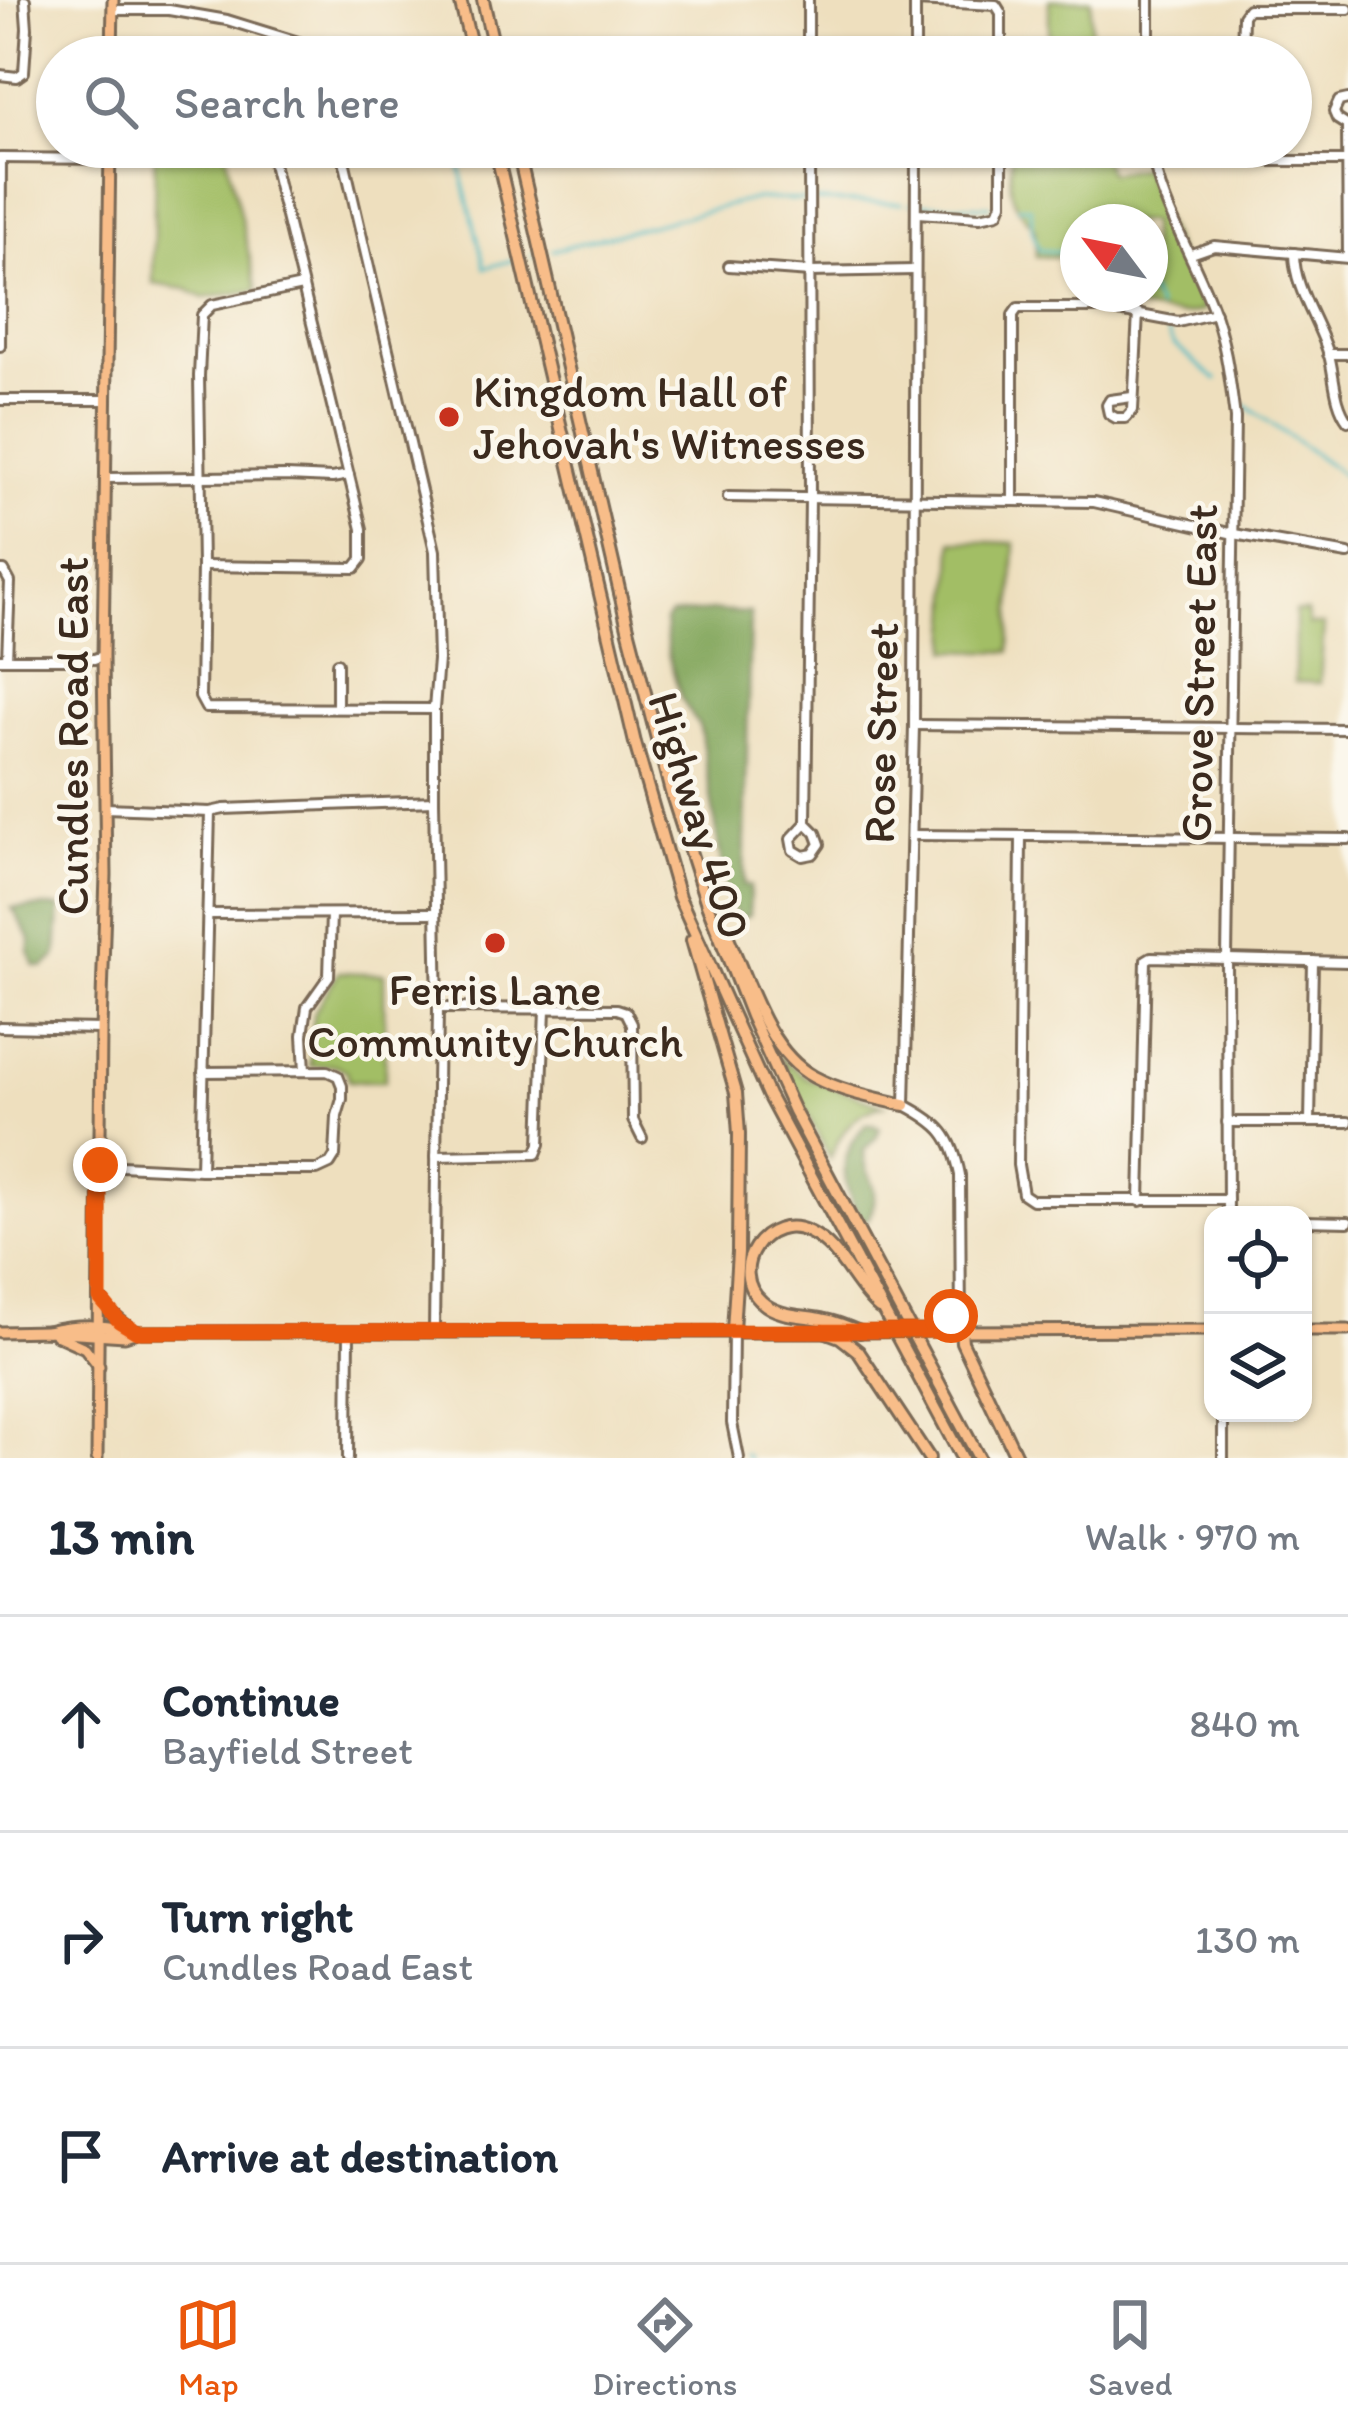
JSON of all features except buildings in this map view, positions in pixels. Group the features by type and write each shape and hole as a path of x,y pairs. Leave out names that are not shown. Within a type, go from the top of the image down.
{"highway":[{"path":"460,0 469,36"},
{"path":"483,0 491,36"},
{"name":"Highway 400","path":"500,168 634,742 679,896 768,1095 962,1458"},
{"name":"Highway 400","path":"522,168 634,650 671,792 707,904 794,1111 979,1458"},
{"path":"679,896 736,1093 738,1252 733,1330"},
{"path":"707,904 728,934 787,1058 832,1085 905,1105"},
{"path":"860,1332 765,1306 750,1286 748,1258 754,1246 778,1229 812,1233 885,1313"},
{"path":"824,1331 859,1352 928,1458"},
{"path":"961,1331 1017,1458"}],"main road":[{"path":"112,5 112,36"},
{"name":"Cundles Road East","path":"98,1458 110,168"},
{"path":"100,1298 119,1321 137,1332"},
{"path":"0,1332 1204,1330"},
{"path":"1312,1330 1348,1330"},
{"path":"47,1331 85,1348 98,1366"}],"street":[{"path":"0,75 17,77 24,72 25,0"},
{"path":"808,0 808,36"},
{"path":"1149,0 1149,36"},
{"path":"915,36 915,1 992,4 999,8 1000,36"},
{"path":"112,5 227,20 279,36"},
{"path":"1243,36 1248,9 1347,6"},
{"path":"1191,254 1214,246 1348,258 1348,126 1334,112 1339,101 1348,99"},
{"path":"0,346 1,158 36,156"},
{"path":"1312,161 1348,161"},
{"path":"202,566 356,568 362,559 362,530 274,168"},
{"path":"346,168 436,551 434,1330"},
{"path":"806,823 820,844 813,854 803,856 793,850 791,839 806,823 808,168"},
{"name":"Rose Street","path":"905,1105 914,724 916,168"},
{"path":"917,213 980,217 998,213 1002,168"},
{"name":"Grove Street East","path":"1156,168 1215,314 1228,362 1235,418 1228,1206"},
{"path":"1294,253 1296,275 1328,354 1341,411 1348,421"},
{"path":"729,266 810,272 914,271"},
{"path":"302,286 212,305 202,315 200,697 206,708 434,709"},
{"path":"1013,501 1015,312 1022,306 1103,308 1178,322 1215,314"},
{"path":"1132,397 1138,313"},
{"path":"1328,354 1348,354"},
{"path":"0,400 107,400"},
{"path":"107,478 349,476"},
{"path":"728,496 1094,502 1348,554"},
{"path":"0,571 10,582 4,658 103,656"},
{"path":"337,663 337,708"},
{"path":"914,724 1348,729"},
{"path":"106,808 210,812 434,800"},
{"path":"201,1170 210,812"},
{"path":"911,835 1348,838"},
{"path":"1021,837 1018,1165 1022,1194 1032,1200 1228,1200"},
{"path":"208,914 435,913"},
{"path":"304,1072 307,1006 329,976 331,914"},
{"path":"1140,1201 1146,960 1348,962"},
{"path":"1310,1122 1313,961"},
{"path":"438,1008 617,1009 629,1016 633,1120 642,1138"},
{"path":"436,1156 536,1154 544,1009"},
{"path":"0,1027 101,1029"},
{"path":"100,1165 317,1170 330,1164 335,1156 342,1086 338,1076 327,1071 203,1072"},
{"path":"905,1105 941,1128 958,1161 961,1331"},
{"path":"1227,1122 1348,1122"},
{"path":"1312,1221 1348,1222"},
{"path":"938,1331 960,1295"},
{"path":"733,1330 732,1423 739,1458"},
{"path":"348,1458 350,1332"},
{"path":"1223,1422 1223,1458"}],"green space":[{"path":"1049,0 1091,0 1091,36 1049,36"},
{"path":"155,168 230,168 257,290 204,298 186,289 153,284"},
{"path":"1011,168 1107,168 1109,173 1144,168 1157,204 1060,204 1060,257 1036,256 1035,228 1018,208"},
{"path":"1168,231 1204,310 1170,314 1159,312 1168,312"},
{"path":"953,541 1015,543 1010,652 949,650"},
{"path":"1295,612 1307,612 1309,625 1324,625 1320,683 1295,682"},
{"path":"750,613 744,885 750,886 749,916 741,918 726,891 700,728 681,698 668,654 665,621 670,615"},
{"path":"60,907 57,955 44,967 35,966 29,951 31,940 12,908"},
{"path":"339,972 384,974 385,1081 349,1081 347,1071 335,1065 310,1066 313,1014"},
{"path":"779,1056 807,1078 884,1105 864,1112 850,1124 830,1159"},
{"path":"866,1124 880,1128 864,1150 875,1196 869,1218 861,1221 845,1170 850,1148"}],"waterway":[{"path":"460,168 485,268 513,260"},
{"path":"553,250 753,199 803,200"},
{"path":"815,201 902,203"},
{"path":"922,204 990,206"},
{"path":"1018,207 1031,207 1039,250 1060,252"},
{"path":"1165,326 1173,344 1217,380"},
{"path":"1245,405 1348,478"},
{"path":"744,1454 749,1458"}],"place":[{"name":"Kingdom Hall of Jehovah's Witnesses","path":"449,417"},
{"name":"Ferris Lane Community Church","path":"495,943"}],"route":[{"path":"100,1165 100,1298 119,1321 137,1332 938,1331 951,1316"}]}
